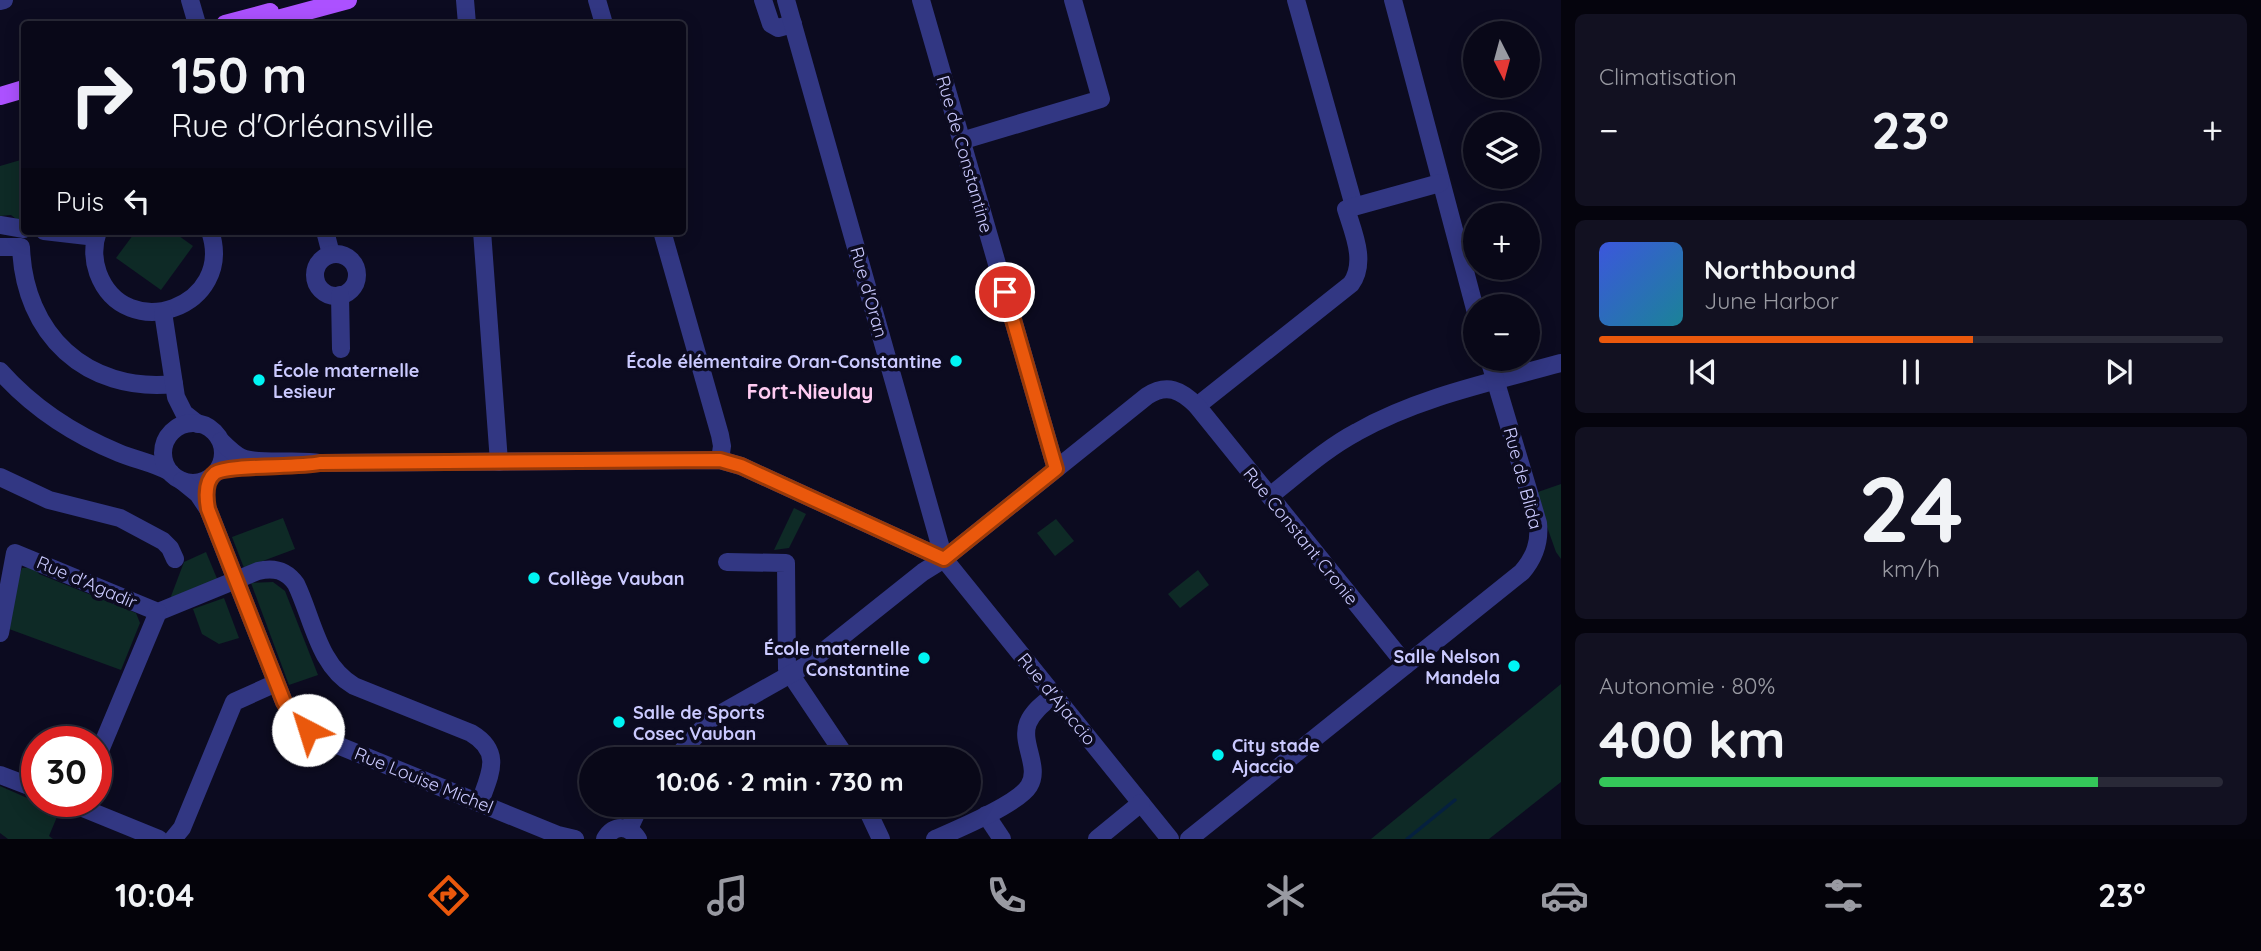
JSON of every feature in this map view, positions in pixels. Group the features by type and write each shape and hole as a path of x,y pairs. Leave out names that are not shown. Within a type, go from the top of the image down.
{"main road":[{"path":"264,21 314,0"},
{"path":"266,21 348,0"},
{"path":"0,87 21,81"},
{"path":"0,96 21,90"}],"street":[{"path":"190,0 196,21"},
{"path":"465,0 467,21"},
{"path":"597,0 603,21"},
{"path":"763,0 771,24 778,28 793,24"},
{"name":"Rue d'Oran","path":"786,0 944,559"},
{"name":"Rue de Constantine","path":"920,0 1056,469"},
{"path":"961,141 1101,99 1073,0"},
{"path":"1296,0 1354,206"},
{"path":"1393,0 1471,294"},
{"path":"686,747 711,719 814,659 1153,392 1175,389 1197,406 1351,284 1358,272 1359,257 1346,209 1440,183"},
{"path":"0,225 21,228"},
{"path":"23,235 21,247 24,281 35,311 45,328 72,357 101,374 123,382 175,390"},
{"path":"97,235 94,259 106,289 132,308 163,312 184,304 202,289 208,279 214,257 211,235"},
{"path":"326,235 331,254"},
{"path":"482,235 499,462"},
{"path":"663,235 720,435 720,460"},
{"path":"0,247 21,247"},
{"path":"331,254 347,257 357,270 353,286 340,295 323,292 315,277 318,264 331,254"},
{"path":"340,295 341,349"},
{"path":"163,312 175,390 184,413 198,424"},
{"path":"1270,496 1327,451 1369,426 1412,407 1561,363"},
{"path":"0,371 41,408 65,425 117,452 157,465 196,483 232,469 296,467 320,463"},
{"name":"Rue de Blida","path":"1406,665 1522,572 1532,559 1538,542 1536,514 1492,371"},
{"path":"175,390 164,459 176,476"},
{"name":"Rue Constant Cronie","path":"1197,406 1406,665"},
{"path":"97,441 136,451 169,437 184,425 198,424 209,427 235,453 247,459 320,463 720,460 741,466 944,559"},
{"path":"214,474 223,457 220,440"},
{"name":"Rue Louise Michel","path":"208,509 207,489 214,474"},
{"name":"Rue Louise Michel","path":"176,476 198,494 208,509 276,683 294,718 316,736 558,835 575,839"},
{"path":"0,477 49,500 120,518 163,541 175,559"},
{"name":"Rue d'Agadir","path":"0,633 8,549 158,612 266,569 280,570 296,584 325,656 340,677 354,686 479,738 489,750 492,764 480,802"},
{"name":"Rue d'Ajaccio","path":"944,559 1170,839"},
{"path":"727,562 786,563 786,660 790,675 839,747"},
{"path":"110,726 158,612"},
{"path":"1189,839 1406,665"},
{"path":"173,839 182,828 234,702 276,683"},
{"path":"935,839 986,815 1017,797 1029,785 1032,769 1026,735 1028,725 1037,710 1054,695"},
{"path":"0,775 21,783"},
{"path":"1097,839 1141,803"},
{"path":"986,815 1002,839"},
{"path":"108,817 159,839"},
{"path":"871,817 881,839"},
{"path":"605,839 616,829 633,834"}],"green space":[{"path":"21,160 21,223 11,215 0,216 0,166"},
{"path":"133,235 178,235 193,246 161,290 116,258"},
{"path":"1561,484 1561,559 1535,493"},
{"path":"794,508 806,514 789,548 774,550"},
{"path":"283,518 295,549 244,568 232,537"},
{"path":"1056,519 1074,541 1055,556 1037,533"},
{"path":"206,552 218,581 170,599 184,562"},
{"path":"34,567 39,574 136,613 140,623 121,670 9,629 16,583 22,568"},
{"path":"1198,570 1209,585 1180,608 1168,594"},
{"path":"273,582 285,591 318,675 289,685 251,583"},
{"path":"224,598 239,638 219,644 202,634 193,609"},
{"path":"1561,684 1561,782 1489,839 1371,839"},
{"path":"0,786 21,795 21,817 57,817 49,836 53,839 8,839 0,833"}],"waterway":[{"path":"1407,839 1455,800"}],"place":[{"name":"École élémentaire Oran-Constantine","path":"956,361"},
{"name":"École maternelle Lesieur","path":"259,380"},
{"name":"Collège Vauban","path":"534,578"},
{"name":"École maternelle Constantine","path":"924,658"},
{"name":"Salle Nelson Mandela","path":"1514,666"},
{"name":"Salle de Sports Cosec Vauban","path":"619,722"},
{"name":"City stade Ajaccio","path":"1218,755"}],"district":[{"name":"Fort-Nieulay","path":"810,391"}],"route":[{"path":"308,730 294,718 284,702 208,509 207,489 211,477 217,471 296,467 320,463 720,460 741,466 944,559 1056,469 1005,292"}]}
